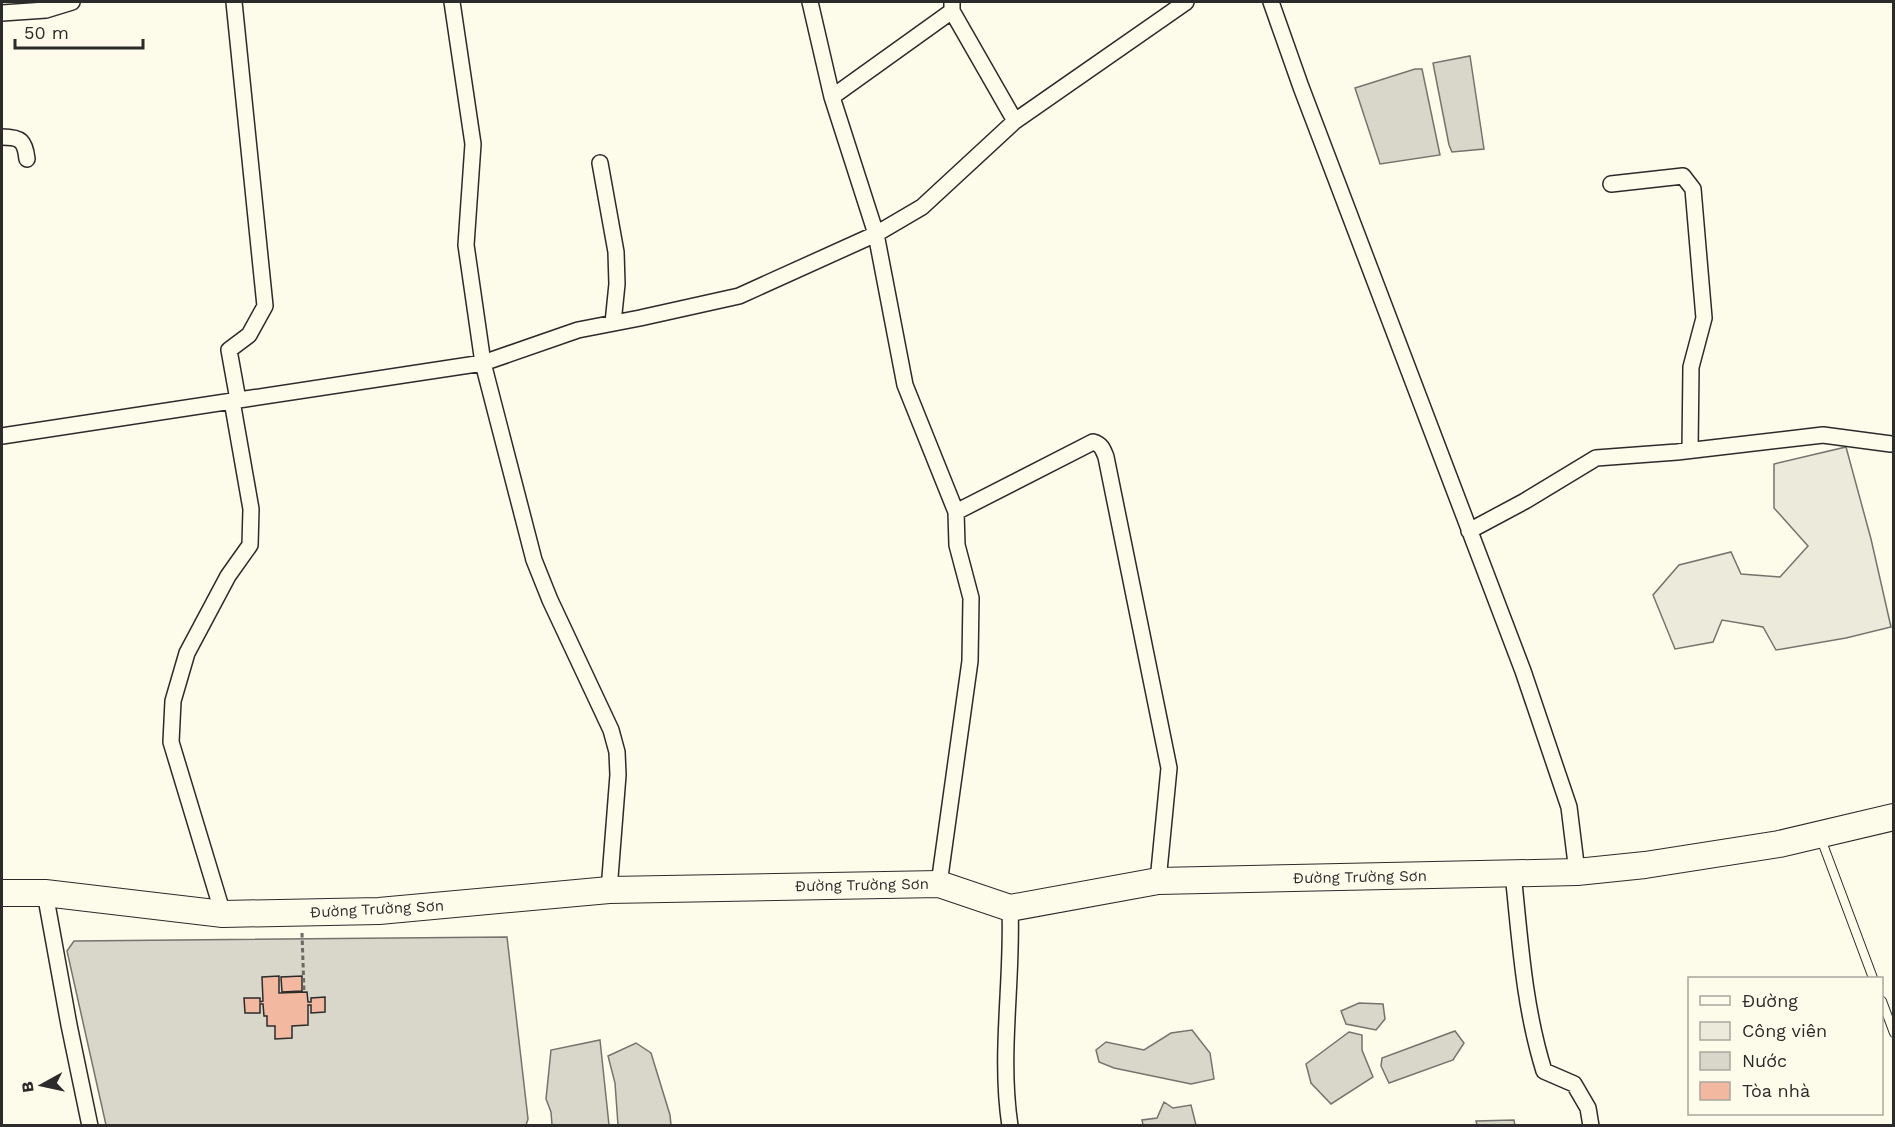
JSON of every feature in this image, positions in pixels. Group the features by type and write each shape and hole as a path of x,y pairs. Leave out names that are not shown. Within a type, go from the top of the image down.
{"highway":[{"name":"Đường Trường Sơn","path":"2,893 45,893 224,914 379,911 609,890 939,884 1010,908 1158,881 1577,872 1645,865 1779,844 1893,817"}],"street":[{"path":"2,13 46,10 72,2"},
{"path":"224,914 171,742 173,700 187,653 228,576 250,545 251,509 229,350 249,335 265,306 234,2"},
{"path":"452,2 473,144 466,245 483,363 534,560 550,600 611,730 617,752 618,775 609,890"},
{"path":"810,2 832,97 876,234 905,385 956,512 957,545 971,598 970,661 939,884"},
{"path":"2,436 483,363 578,330 739,296 876,234 922,207 1016,122 1186,2"},
{"path":"1271,2 1301,87 1523,671 1569,807 1577,872"},
{"path":"832,97 952,6 1016,122"},
{"path":"2,137 12,137 21,141 26,146 27,159"},
{"path":"600,163 616,252 617,284 613,323"},
{"path":"1611,184 1683,176 1693,189 1704,318 1691,367 1690,450"},
{"path":"1470,531 1596,458 1823,435 1891,444"},
{"path":"956,512 1092,442 1102,448 1106,457 1169,768 1158,881"},
{"path":"1513,873 1523,976 1534,1040 1544,1071 1574,1084 1588,1108 1591,1125"},
{"path":"45,893 90,1125"},
{"path":"1010,908 1012,946 1006,1099 1010,1125"}],"lane":[{"path":"1820,834 1873,977"},
{"path":"1883,1006 1893,1033"}],"path":[{"path":"302,913 304,992"}],"green space":[{"path":"1846,447 1871,539 1891,627 1846,638 1776,650 1763,627 1722,620 1713,642 1675,649 1653,595 1679,565 1731,552 1741,574 1780,577 1808,546 1774,508 1774,464"}],"water":[{"path":"1470,56 1484,149 1452,152 1433,63"},
{"path":"1415,69 1422,69 1440,155 1380,164 1355,88"},
{"path":"507,937 528,1119 526,1125 106,1125 67,951 74,941"},
{"path":"1359,1003 1383,1004 1385,1019 1376,1030 1346,1024 1341,1011"},
{"path":"1192,1030 1210,1053 1214,1079 1191,1084 1114,1068 1099,1062 1096,1050 1106,1042 1144,1050 1171,1033"},
{"path":"1455,1031 1464,1043 1453,1060 1389,1083 1381,1066 1382,1058"},
{"path":"1349,1032 1362,1035 1362,1050 1373,1077 1331,1104 1311,1083 1306,1064"},
{"path":"600,1040 609,1125 552,1125 551,1112 546,1099 551,1050"},
{"path":"636,1043 651,1053 671,1125 618,1125 615,1083 608,1056"},
{"path":"1164,1102 1173,1108 1191,1105 1196,1125 1143,1125 1142,1120 1157,1118"},
{"path":"1514,1120 1515,1126 1477,1125 1476,1121"}],"building":[{"path":"279,976 279,993 307,992 308,1002 311,1002 311,998 325,997 325,1012 311,1013 311,1005 308,1005 308,1025 292,1026 292,1038 275,1039 275,1026 267,1026 263,1004 260,1004 260,1013 245,1013 244,998 260,998 260,1002 263,1001 262,977"},
{"path":"302,976 302,991 282,992 281,977"}]}
